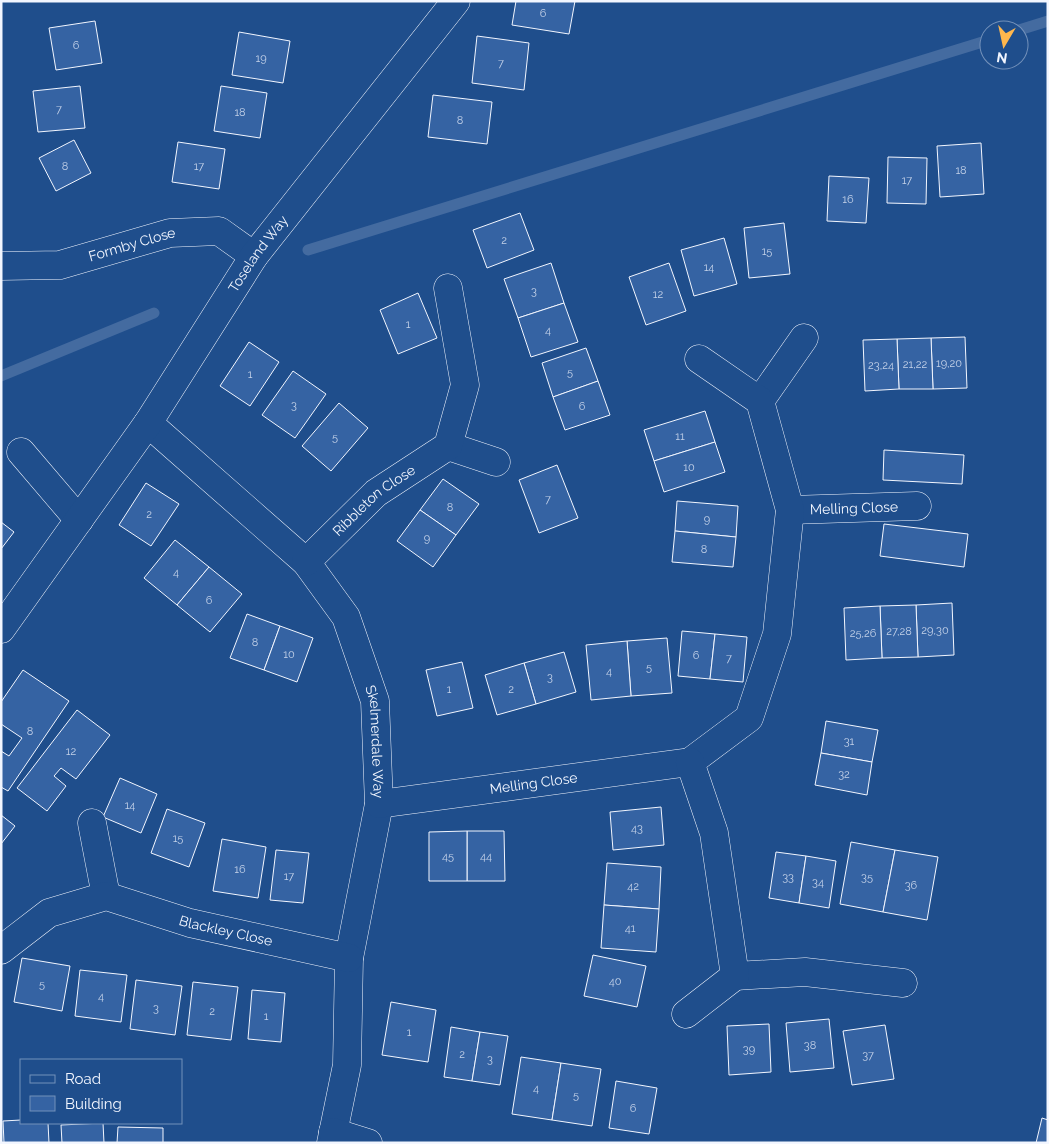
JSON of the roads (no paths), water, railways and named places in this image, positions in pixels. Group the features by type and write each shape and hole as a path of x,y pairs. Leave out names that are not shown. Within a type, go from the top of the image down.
{"street":[{"name":"Toseland Way","path":"1,629 148,423 254,256 456,1"},
{"name":"Formby Close","path":"1,266 60,265 170,233 219,231 254,256"},
{"path":"448,288 465,384 448,446 496,462"},
{"path":"699,359 760,401 804,338"},
{"name":"Melling Close","path":"378,804 690,762 749,718 777,634 790,510 760,401"},
{"name":"Skelmerdale Way","path":"148,423 306,562 346,617 374,701 378,804 349,958 347,1066 332,1137"},
{"name":"Ribbleton Close","path":"306,562 376,493 448,446"},
{"path":"21,452 79,520"},
{"name":"Melling Close","path":"790,510 917,506"},
{"path":"690,762 714,833 734,976"},
{"path":"1,950 50,913 106,896 92,823"},
{"name":"Blackley Close","path":"106,896 190,923 349,958"},
{"path":"686,1014 734,976 805,972 903,984"},
{"path":"332,1137 368,1143"}],"waterway":[{"path":"1029,27 1048,21"},
{"path":"308,250 979,43"},
{"path":"1,376 154,313"}]}
